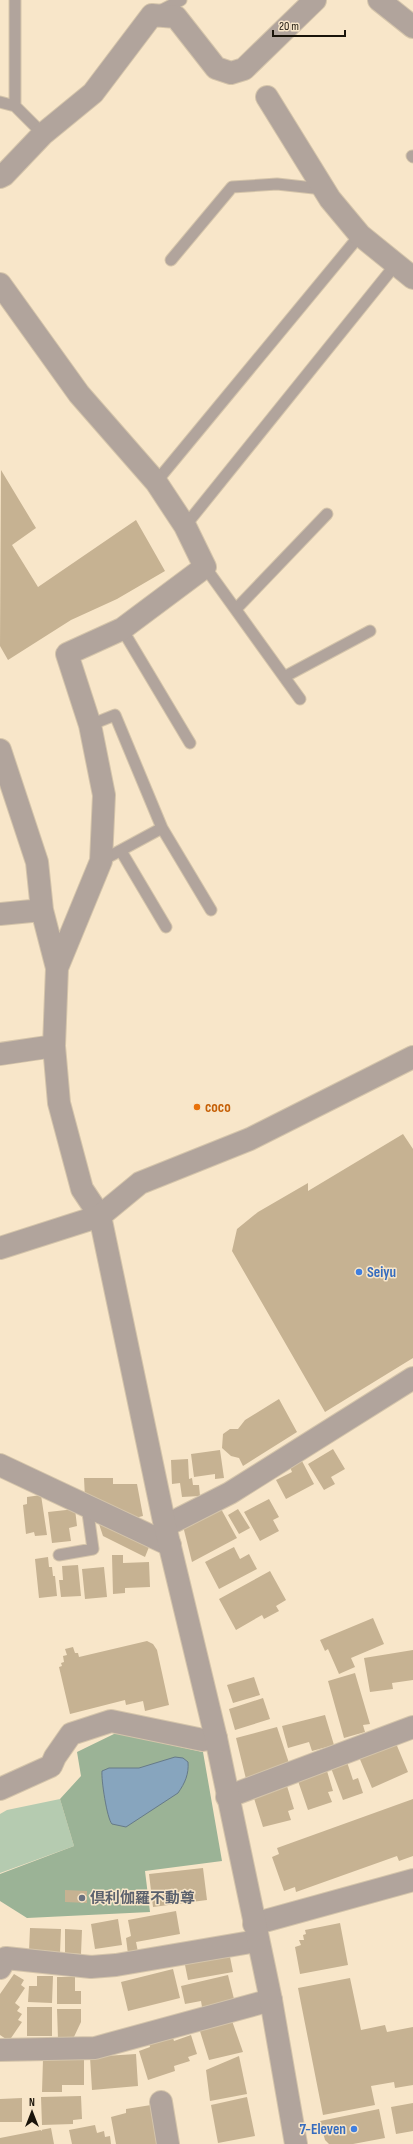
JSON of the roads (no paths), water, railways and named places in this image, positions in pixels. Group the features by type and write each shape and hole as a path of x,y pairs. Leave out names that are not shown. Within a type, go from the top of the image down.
{"street":[{"path":"0,177 4,175 43,134 93,93 152,15 176,18 216,68 231,74 244,70 315,0"},
{"path":"379,0 413,27"},
{"path":"267,97 323,189 360,235 413,278"},
{"path":"2,290 79,394 156,482 185,526 205,567 122,629 67,654 90,725 104,795 101,861 57,968"},
{"path":"0,750 36,862 42,910 57,968 54,1046 59,1103 82,1189 100,1216 167,1536 216,1738 227,1798 271,2000 296,2144"},
{"path":"0,914 42,910"},
{"path":"0,1054 54,1046"},
{"path":"0,1248 100,1216 140,1183 250,1139 413,1057"},
{"path":"167,1536 230,1493 413,1378"},
{"path":"0,1465 87,1506 167,1536"},
{"path":"0,1789 51,1766 55,1757 71,1734 111,1721 203,1740 216,1738"},
{"path":"227,1798 413,1727"},
{"path":"0,1968 6,1958 91,1966 116,1965 256,1933 413,1880"},
{"path":"0,2050 95,2048 271,2000"},
{"path":"161,2102 168,2144"}],"lane":[{"path":"15,0 16,106"},
{"path":"152,15 180,0"},
{"path":"0,102 16,106 43,134"},
{"path":"170,260 232,187 277,184 323,189"},
{"path":"156,482 360,235"},
{"path":"185,526 396,264"},
{"path":"236,609 326,514"},
{"path":"205,567 300,699"},
{"path":"122,629 190,743"},
{"path":"284,678 370,632"},
{"path":"90,725 115,715 162,828 211,910"},
{"path":"101,861 162,828"},
{"path":"121,850 166,927"},
{"path":"58,1555 93,1549 87,1506"}],"water":[{"path":"175,1757 183,1758 188,1762 186,1778 178,1793 126,1827 112,1824 108,1815 102,1782 102,1771 109,1768 139,1768"}],"place":[{"name":"coco","path":"197,1107"},
{"name":"Seiyu","path":"359,1272"},
{"name":"倶利伽羅不動尊","path":"82,1898"},
{"name":"7-Eleven","path":"354,2129"}]}
